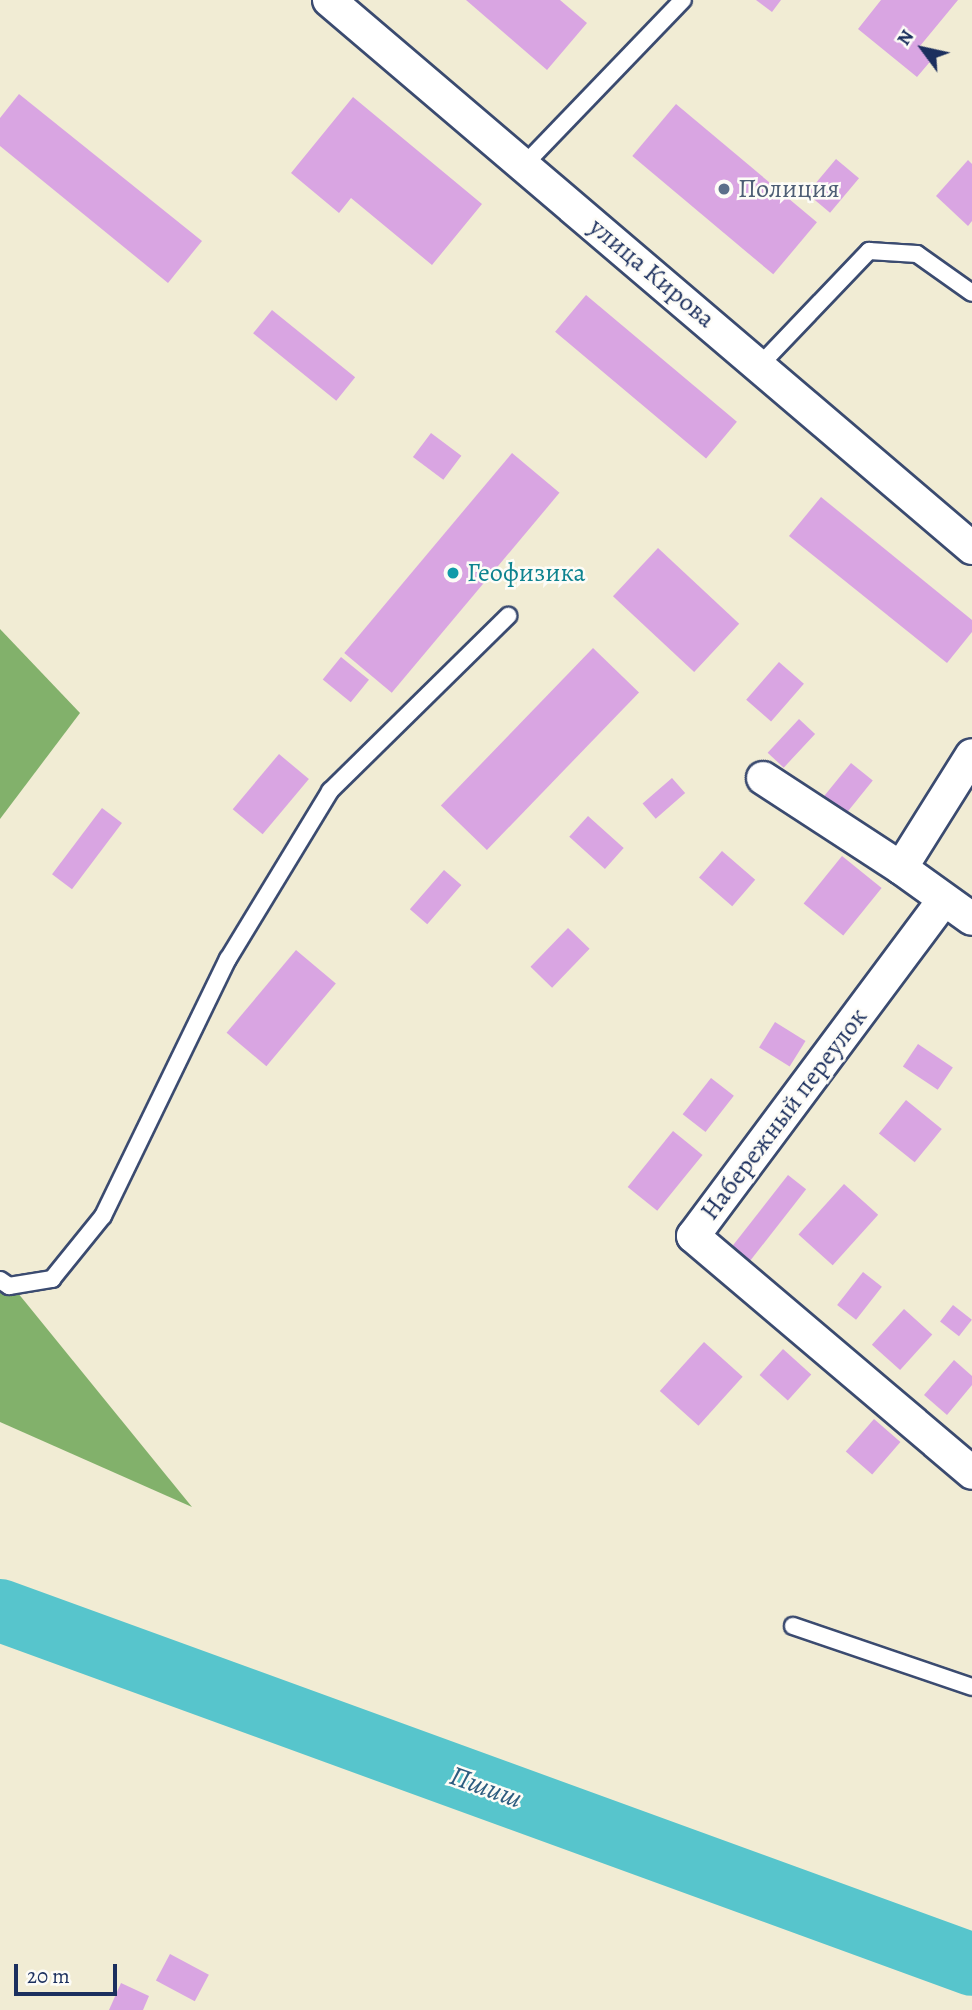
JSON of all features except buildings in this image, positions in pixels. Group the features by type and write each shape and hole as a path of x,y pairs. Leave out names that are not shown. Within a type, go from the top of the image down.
{"street":[{"name":"улица Кирова","path":"329,0 972,548"},
{"path":"901,868 972,755"},
{"path":"763,778 901,868 943,901 972,919"},
{"name":"Набережный переулок","path":"943,901 693,1236 972,1473"}],"lane":[{"path":"524,165 683,0"},
{"path":"760,365 869,251 917,254 972,293"},
{"path":"0,1280 9,1286 52,1279 103,1216 228,960 330,791 508,616"},
{"path":"793,1626 972,1687"}],"green space":[{"path":"0,629 80,713 0,819"},
{"path":"0,1271 192,1507 0,1422"}],"waterway":[{"name":"Пшиш","path":"0,1610 972,1964"}],"place":[{"name":"Полиция","path":"724,189"},
{"name":"Геофизика","path":"453,573"}]}
